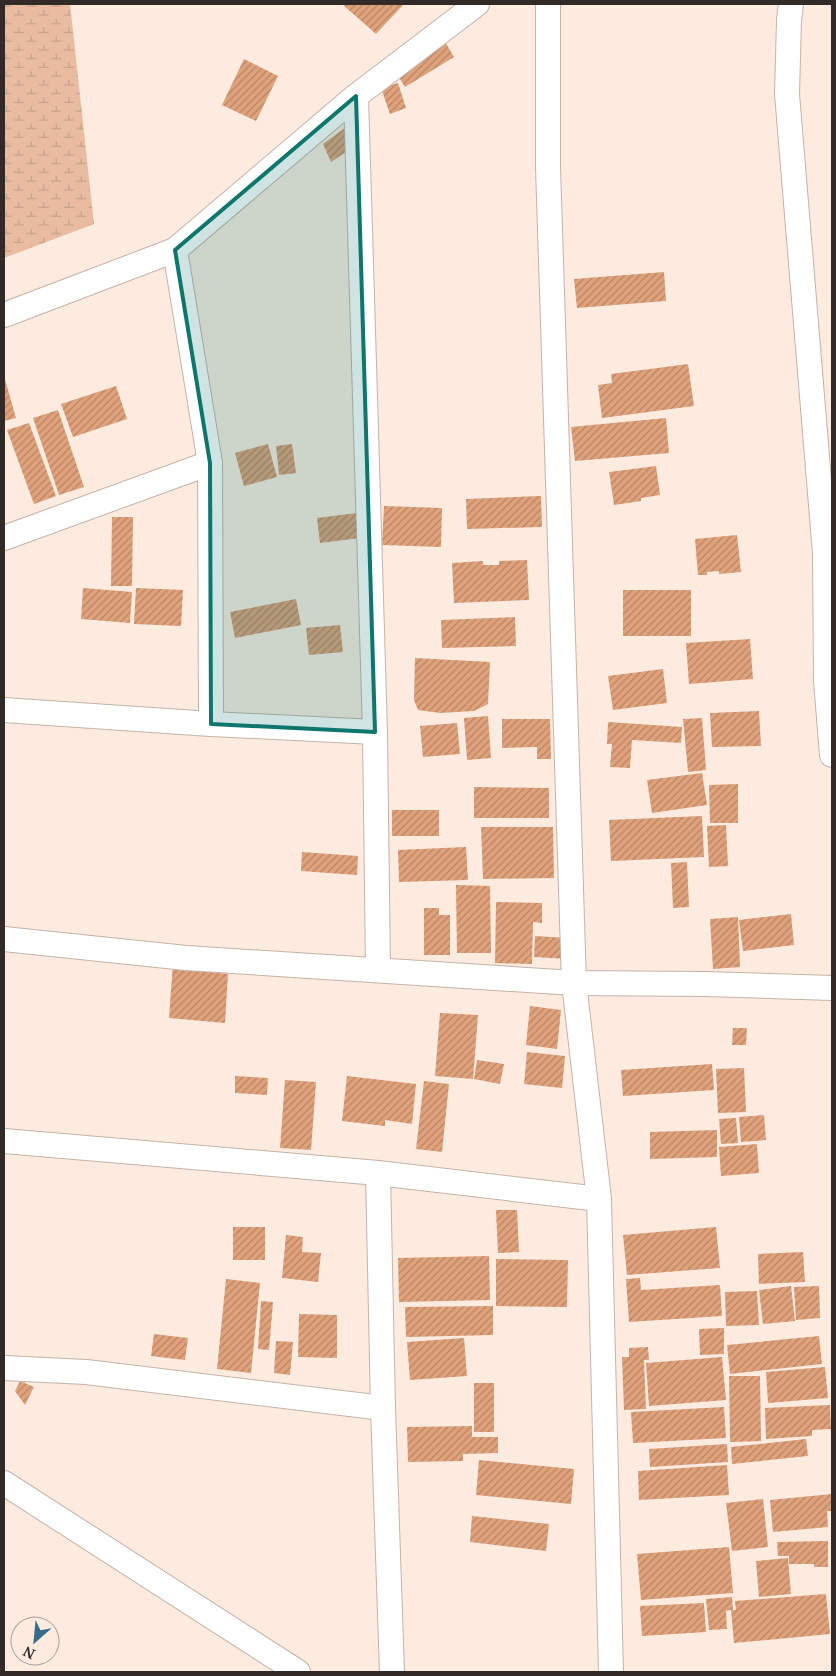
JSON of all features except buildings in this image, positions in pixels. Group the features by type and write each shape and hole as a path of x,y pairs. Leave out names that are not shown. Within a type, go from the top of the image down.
{"street":[{"path":"4,315 175,250 356,96 476,4"},
{"path":"548,4 548,167 574,984 599,1200 611,1672"},
{"path":"791,4 787,94 829,551 826,681 832,755"},
{"path":"356,96 375,732 378,970"},
{"path":"175,250 210,463 211,724"},
{"path":"4,538 210,463"},
{"path":"4,710 211,724 375,732"},
{"path":"4,939 186,958 574,984 706,984 832,988"},
{"path":"4,1141 378,1173 599,1200"},
{"path":"378,1173 383,1408 392,1672"},
{"path":"4,1368 86,1372 383,1408"},
{"path":"4,1483 298,1672"}],"highlighted area":[{"path":"356,96 375,732 211,724 210,463 175,250"}],"green space":[{"path":"4,4 70,4 94,224 4,258"}]}
